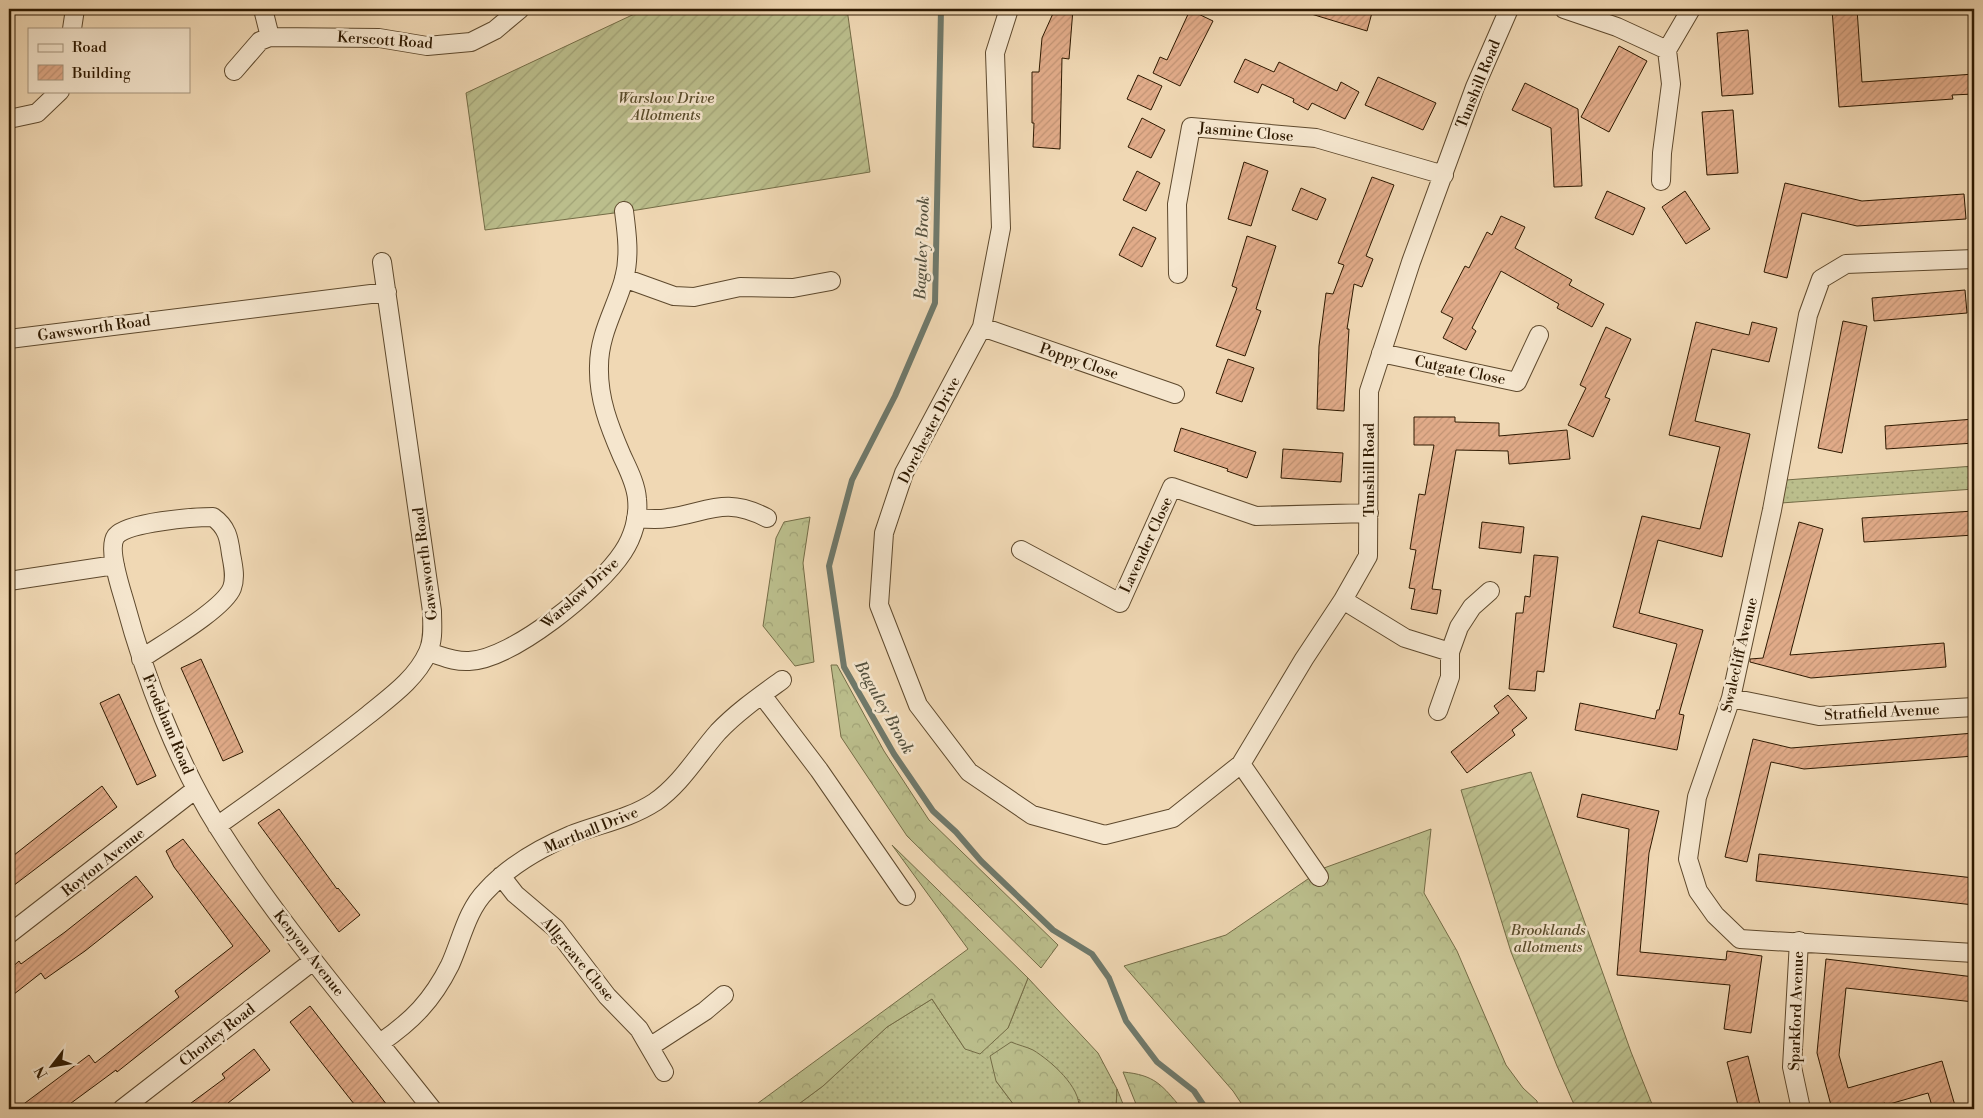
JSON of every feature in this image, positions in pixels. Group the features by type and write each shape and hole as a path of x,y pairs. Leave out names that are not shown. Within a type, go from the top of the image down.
{"street":[{"path":"72,28 75,9"},
{"path":"234,71 260,41 270,37 263,9"},
{"name":"Kerscott Road","path":"270,37 379,38 426,46 471,42 495,30 520,9"},
{"name":"Dorchester Drive","path":"1009,9 995,53 1001,228 982,327 904,473 884,533 879,605 918,705 969,772 1032,815 1105,835"},
{"name":"Tunshill Road","path":"1105,835 1173,818 1241,764 1304,659 1343,600 1368,556 1369,391 1411,262 1475,87 1509,9"},
{"path":"1564,9 1617,27 1667,50"},
{"path":"1661,181 1662,153 1671,84 1667,50 1691,9"},
{"path":"9,119 37,113 59,92"},
{"name":"Jasmine Close","path":"1178,274 1177,204 1191,127 1316,138 1444,175"},
{"name":"Warslow Drive","path":"428,652 451,660 470,661 503,651 530,636 551,622 608,571 623,553 632,536 636,518 637,498 600,395 599,364 601,343 624,278 627,256 624,212"},
{"name":"Swalecliff Avenue","path":"1974,259 1846,264 1821,279 1808,314 1772,510 1732,698 1698,797 1688,859 1698,891 1715,915 1740,938 1974,953"},
{"name":"Gawsworth Road","path":"218,826 341,737 385,701 414,674 428,652 432,638 432,611 382,262"},
{"path":"624,278 674,296 694,297 740,287 793,288 831,280"},
{"name":"Gawsworth Road","path":"9,339 387,292"},
{"name":"Poppy Close","path":"982,327 1175,394"},
{"name":"Cutgate Close","path":"1381,353 1516,382 1539,335"},
{"name":"Lavender Close","path":"1021,550 1120,602 1172,487 1256,516 1369,513"},
{"path":"636,518 668,518 719,506 736,506 767,518"},
{"name":"Frodsham Road","path":"141,659 226,598 234,582 229,538 225,528 213,517 199,517 138,526 118,534 114,540 115,565 141,659 196,789"},
{"path":"9,582 115,565"},
{"path":"1438,711 1450,677 1450,652 1459,627 1472,607 1490,591"},
{"path":"1343,600 1405,638 1450,652"},
{"name":"Marthall Drive","path":"380,1044 410,1022 436,990 450,965 472,910 484,892 501,876 523,860 562,840 637,812 654,803 678,783 718,732 736,713 782,680"},
{"path":"762,695 819,770 906,896"},
{"name":"Stratfield Avenue","path":"1732,698 1819,716 1974,707"},
{"path":"1241,764 1319,877"},
{"name":"Kenyon Avenue","path":"196,789 218,826 313,961 432,1109"},
{"name":"Royton Avenue","path":"9,934 196,789"},
{"name":"Allgreave Close","path":"501,876 516,894 555,928 607,996 630,1018 651,1046 664,1072"},
{"name":"Sparkford Avenue","path":"1799,941 1792,1068 1801,1109"},
{"name":"Chorley Road","path":"122,1109 313,961"},
{"path":"651,1046 705,1011 724,995"}],"green space":[{"name":"Warslow Drive Allotments","path":"645,9 847,9 870,172 637,210 485,230 466,93"},
{"path":"1974,466 1974,489 1781,503 1786,480"},
{"path":"810,517 803,563 814,662 795,666 763,626 776,538 784,522"},
{"path":"831,665 837,665 884,751 929,820 1058,945 1041,968 907,836 841,737"},
{"name":"Brooklands allotments","path":"1531,772 1631,1052 1654,1109 1576,1109 1511,952 1461,790"},
{"path":"1431,829 1424,893 1457,951 1506,1065 1523,1088 1537,1101 1538,1109 1245,1109 1233,1091 1124,966 1226,935 1324,868"},
{"path":"892,845 1028,978 1008,1028 980,1054 965,1049 932,999 887,1027 823,1086 792,1109 750,1109 968,949"},
{"path":"1028,978 1098,1053 1117,1089 1116,1109 1079,1109 1080,1100 996,1081 1017,1109 792,1109 823,1086 887,1027 932,999 965,1049 1008,1028"},
{"path":"1011,1042 1033,1050 1056,1068 1075,1092 1079,1109 1017,1109 996,1081 990,1056"},
{"path":"1123,1072 1134,1073 1157,1083 1182,1109 1138,1109"},
{"path":"1117,1089 1125,1109 1116,1109"}],"building":[{"path":"1055,9 1073,9 1069,59 1062,58 1060,149 1033,147 1034,123 1032,123 1032,72 1039,72 1042,38"},
{"path":"1309,9 1373,9 1367,31 1308,13"},
{"path":"1832,9 1857,9 1862,82 1974,74 1974,94 1952,95 1953,99 1839,107"},
{"path":"1190,10 1213,21 1180,86 1153,73 1160,57 1167,60"},
{"path":"1748,30 1753,94 1722,96 1717,33"},
{"path":"1619,46 1647,61 1609,132 1581,117"},
{"path":"1245,59 1274,72 1279,62 1337,91 1341,82 1359,92 1345,119 1312,103 1308,110 1293,102 1294,99 1262,84 1258,93 1234,82"},
{"path":"1138,75 1162,86 1151,110 1127,99"},
{"path":"1378,77 1436,103 1423,130 1365,105"},
{"path":"1525,83 1578,109 1582,186 1554,187 1551,128 1512,110"},
{"path":"1733,110 1738,173 1707,175 1702,112"},
{"path":"1142,118 1165,130 1151,158 1128,147"},
{"path":"1244,162 1268,171 1251,226 1228,219"},
{"path":"1137,171 1160,183 1146,211 1123,200"},
{"path":"1372,177 1394,185 1366,256 1373,259 1362,287 1354,284 1347,329 1349,329 1344,411 1317,409 1319,346 1326,293 1333,294 1344,265 1338,263"},
{"path":"1785,183 1862,201 1964,194 1966,219 1857,226 1802,213 1787,278 1764,272"},
{"path":"1301,188 1326,199 1317,220 1292,210"},
{"path":"1607,191 1645,208 1633,235 1595,218"},
{"path":"1685,191 1710,229 1686,244 1662,207"},
{"path":"1501,216 1525,227 1515,248 1572,280 1569,285 1604,304 1592,327 1557,308 1559,304 1501,271 1472,328 1476,331 1466,350 1443,338 1453,318 1441,312 1465,266 1469,268 1487,232 1492,235"},
{"path":"1133,227 1156,238 1142,267 1119,255"},
{"path":"1247,236 1276,246 1256,309 1261,311 1245,356 1216,346 1237,288 1232,286"},
{"path":"1965,290 1967,313 1874,321 1872,298"},
{"path":"1843,321 1867,326 1842,453 1818,448"},
{"path":"1696,322 1749,335 1752,322 1777,328 1769,362 1712,349 1695,421 1750,434 1722,557 1658,540 1639,613 1703,630 1679,714 1684,715 1677,750 1575,730 1580,703 1655,719 1657,710 1659,710 1677,644 1613,627 1642,516 1700,529 1720,447 1669,435"},
{"path":"1606,327 1631,339 1605,397 1610,399 1593,437 1568,425 1586,388 1580,385"},
{"path":"1228,359 1254,368 1242,402 1216,393"},
{"path":"1414,417 1455,417 1455,422 1499,423 1499,436 1567,430 1570,459 1509,464 1508,451 1456,450 1432,589 1441,590 1437,614 1411,609 1415,589 1409,588 1416,550 1410,549 1419,494 1425,495 1434,445 1414,445"},
{"path":"1974,419 1974,443 1886,449 1885,426"},
{"path":"1181,428 1256,452 1247,478 1227,471 1228,469 1174,451"},
{"path":"1283,449 1343,453 1341,482 1281,478"},
{"path":"1974,511 1974,535 1864,542 1862,518"},
{"path":"1482,522 1524,527 1521,553 1479,548"},
{"path":"1799,522 1823,529 1790,655 1944,643 1946,667 1811,678 1750,662 1750,659 1763,658"},
{"path":"1534,555 1558,557 1544,672 1537,671 1535,691 1509,689 1516,613 1523,613 1525,596 1530,597"},
{"path":"201,659 243,752 223,761 181,668"},
{"path":"119,694 156,776 137,785 100,703"},
{"path":"1508,695 1527,718 1512,730 1515,735 1467,773 1451,752 1499,713 1494,706"},
{"path":"1974,733 1974,756 1804,769 1771,762 1747,862 1725,857 1753,739 1791,748"},
{"path":"102,786 117,807 9,889 9,859"},
{"path":"1582,794 1659,811 1649,853 1640,952 1726,960 1727,951 1762,956 1751,1033 1724,1029 1730,985 1617,975 1629,829 1577,817"},
{"path":"279,809 337,889 360,915 339,932 258,823"},
{"path":"183,839 270,951 117,1072 116,1070 63,1109 17,1109 89,1055 95,1063 179,997 175,991 233,946 174,867 166,851"},
{"path":"1759,854 1974,878 1974,905 1756,881"},
{"path":"136,876 153,897 85,951 45,979 41,973 9,998 9,970 19,961 21,964 65,932"},
{"path":"1826,959 1974,977 1974,1002 1846,988 1839,1055 1848,1088 1942,1061 1956,1109 1933,1109 1928,1093 1886,1105 1885,1103 1862,1109 1832,1109 1817,1053"},
{"path":"310,1006 390,1109 358,1109 314,1053 290,1022"},
{"path":"254,1049 270,1070 228,1103 233,1109 183,1109 225,1078 222,1074"},
{"path":"1748,1056 1761,1109 1739,1109 1727,1062"}],"waterway":[{"name":"Baguley Brook","path":"941,9 935,303 895,396 852,480 829,566 844,667 894,754 933,811 956,832 981,861 1053,930 1092,954 1109,978 1126,1021 1157,1062 1194,1091 1206,1109"}]}
